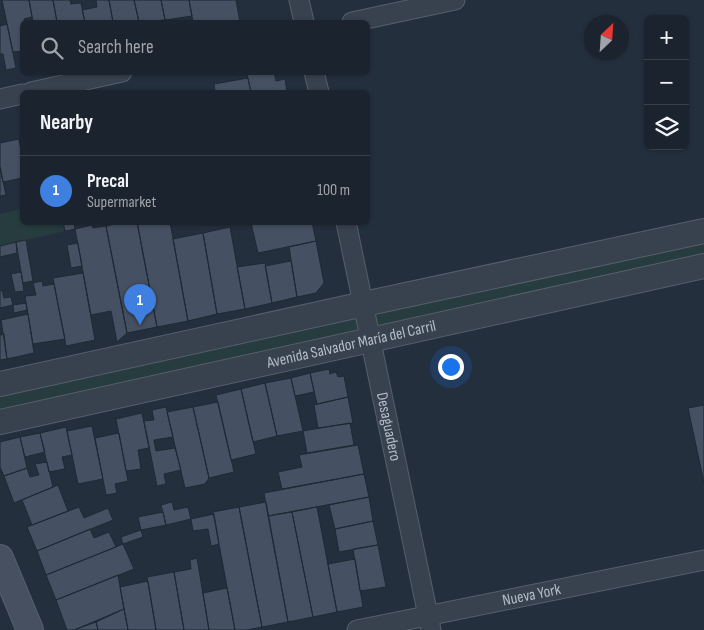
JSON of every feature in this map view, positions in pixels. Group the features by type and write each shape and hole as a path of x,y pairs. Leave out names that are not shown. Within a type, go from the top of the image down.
{"main road":[{"path":"0,558 30,630"}],"street":[{"path":"299,0 304,20"},
{"path":"361,20 455,0"},
{"path":"39,90 108,75"},
{"path":"315,75 318,90"},
{"path":"0,99 20,94"},
{"name":"Desaguadero","path":"347,225 430,622"},
{"path":"0,384 704,232"},
{"name":"Avenida Salvador María del Carril","path":"0,422 704,266"},
{"name":"Nueva York","path":"357,630 430,622 704,560"}],"green space":[{"path":"20,209 20,225 64,225 65,231 0,246 0,214"},
{"path":"704,231 704,266 0,422 0,384"}],"building":[{"path":"2,0 29,0 32,17 20,20 20,51 13,52"},
{"path":"29,0 53,0 57,20 33,20"},
{"path":"53,0 70,0 71,4 81,3 85,20 57,20"},
{"path":"96,0 109,0 113,20 84,20 82,10 97,7"},
{"path":"109,0 134,0 139,20 113,20"},
{"path":"134,0 161,0 165,20 139,20"},
{"path":"161,0 189,0 192,16 165,20"},
{"path":"189,0 236,0 240,20 193,20"},
{"path":"7,24 16,68 6,70 3,54 0,54 0,26"},
{"path":"247,75 275,75 276,81 285,79 287,90 251,90"},
{"path":"248,78 251,90 215,90 214,84"},
{"path":"19,139 20,178 3,182 0,167 0,143"},
{"path":"0,167 6,195 0,196"},
{"path":"64,225 74,225 75,229 65,231"},
{"path":"92,225 93,228 106,226 127,333 117,342 111,311 91,315 75,229"},
{"path":"138,225 157,327 127,333 106,226"},
{"path":"138,225 171,225 188,321 157,327"},
{"path":"251,225 313,225 316,241 258,253"},
{"path":"230,227 245,309 217,314 203,233"},
{"path":"203,233 217,314 188,321 173,239"},
{"path":"26,240 33,281 23,283 16,242"},
{"path":"316,241 324,283 316,293 297,297 289,247"},
{"path":"16,242 17,253 0,257 0,246"},
{"path":"78,243 82,266 71,268 67,245"},
{"path":"291,261 297,297 272,303 265,266"},
{"path":"265,263 272,303 245,309 237,267"},
{"path":"21,272 24,291 15,292 11,274"},
{"path":"83,273 95,340 66,346 53,278"},
{"path":"42,281 43,286 54,284 65,339 33,344 25,296 36,295 33,283"},
{"path":"2,290 4,298 11,297 13,305 0,308 0,291"},
{"path":"26,303 27,310 14,313 13,305"},
{"path":"28,314 34,353 7,359 1,320"},
{"path":"4,334 7,359 0,360 0,335"},
{"path":"329,369 330,374 336,372 338,377 344,376 348,397 317,404 310,373"},
{"path":"310,373 314,392 295,396 291,378"},
{"path":"291,378 303,431 277,436 265,383"},
{"path":"265,383 277,436 253,442 241,389"},
{"path":"241,389 256,454 231,460 216,395"},
{"path":"348,397 353,423 318,428 314,405"},
{"path":"218,402 234,472 209,478 193,407"},
{"path":"704,405 704,483 688,408"},
{"path":"166,407 173,437 154,440 156,451 175,448 181,470 164,474 166,484 157,486 144,421 154,420 152,410"},
{"path":"193,407 209,478 205,484 185,488 167,412"},
{"path":"142,413 149,448 138,450 141,469 126,471 116,419"},
{"path":"350,423 354,445 307,453 303,431"},
{"path":"92,426 103,479 78,484 67,431"},
{"path":"66,427 72,455 62,457 65,469 49,472 40,433"},
{"path":"40,433 45,452 25,457 20,437"},
{"path":"119,433 128,481 115,484 117,493 106,495 95,438"},
{"path":"20,437 27,468 4,476 0,467 0,442"},
{"path":"358,445 364,474 282,489 278,472 302,467 299,455"},
{"path":"47,462 53,487 14,503 4,476 27,468 30,477 39,475 35,464"},
{"path":"364,474 369,497 268,516 264,493"},
{"path":"58,485 68,511 32,525 22,500"},
{"path":"369,497 373,521 335,529 329,505"},
{"path":"172,502 174,510 188,507 191,519 166,525 161,505"},
{"path":"266,502 288,622 262,627 239,507"},
{"path":"79,507 84,518 108,508 113,520 37,551 27,527"},
{"path":"239,507 262,627 247,630 235,630 213,512"},
{"path":"317,507 337,612 313,617 292,512"},
{"path":"163,512 166,525 141,530 138,517"},
{"path":"292,512 313,617 288,622 268,516"},
{"path":"214,514 219,544 211,546 208,529 193,531 191,519"},
{"path":"373,521 378,545 339,552 335,529"},
{"path":"90,529 94,538 109,532 116,547 46,575 37,551"},
{"path":"141,530 143,537 123,544 121,537"},
{"path":"123,544 134,569 56,600 46,575"},
{"path":"378,545 386,587 360,591 353,549"},
{"path":"197,558 209,630 184,630 174,572 191,569 190,560"},
{"path":"355,559 363,607 337,612 328,564"},
{"path":"174,572 184,630 156,630 147,577"},
{"path":"118,575 124,609 74,630 67,630 56,600"},
{"path":"148,581 156,630 128,630 120,587"},
{"path":"227,588 235,630 209,630 203,593"},
{"path":"124,609 128,630 98,630 96,622"},
{"path":"96,622 98,630 74,630"}],"place":[{"name":"Precal","path":"140,325"}]}
